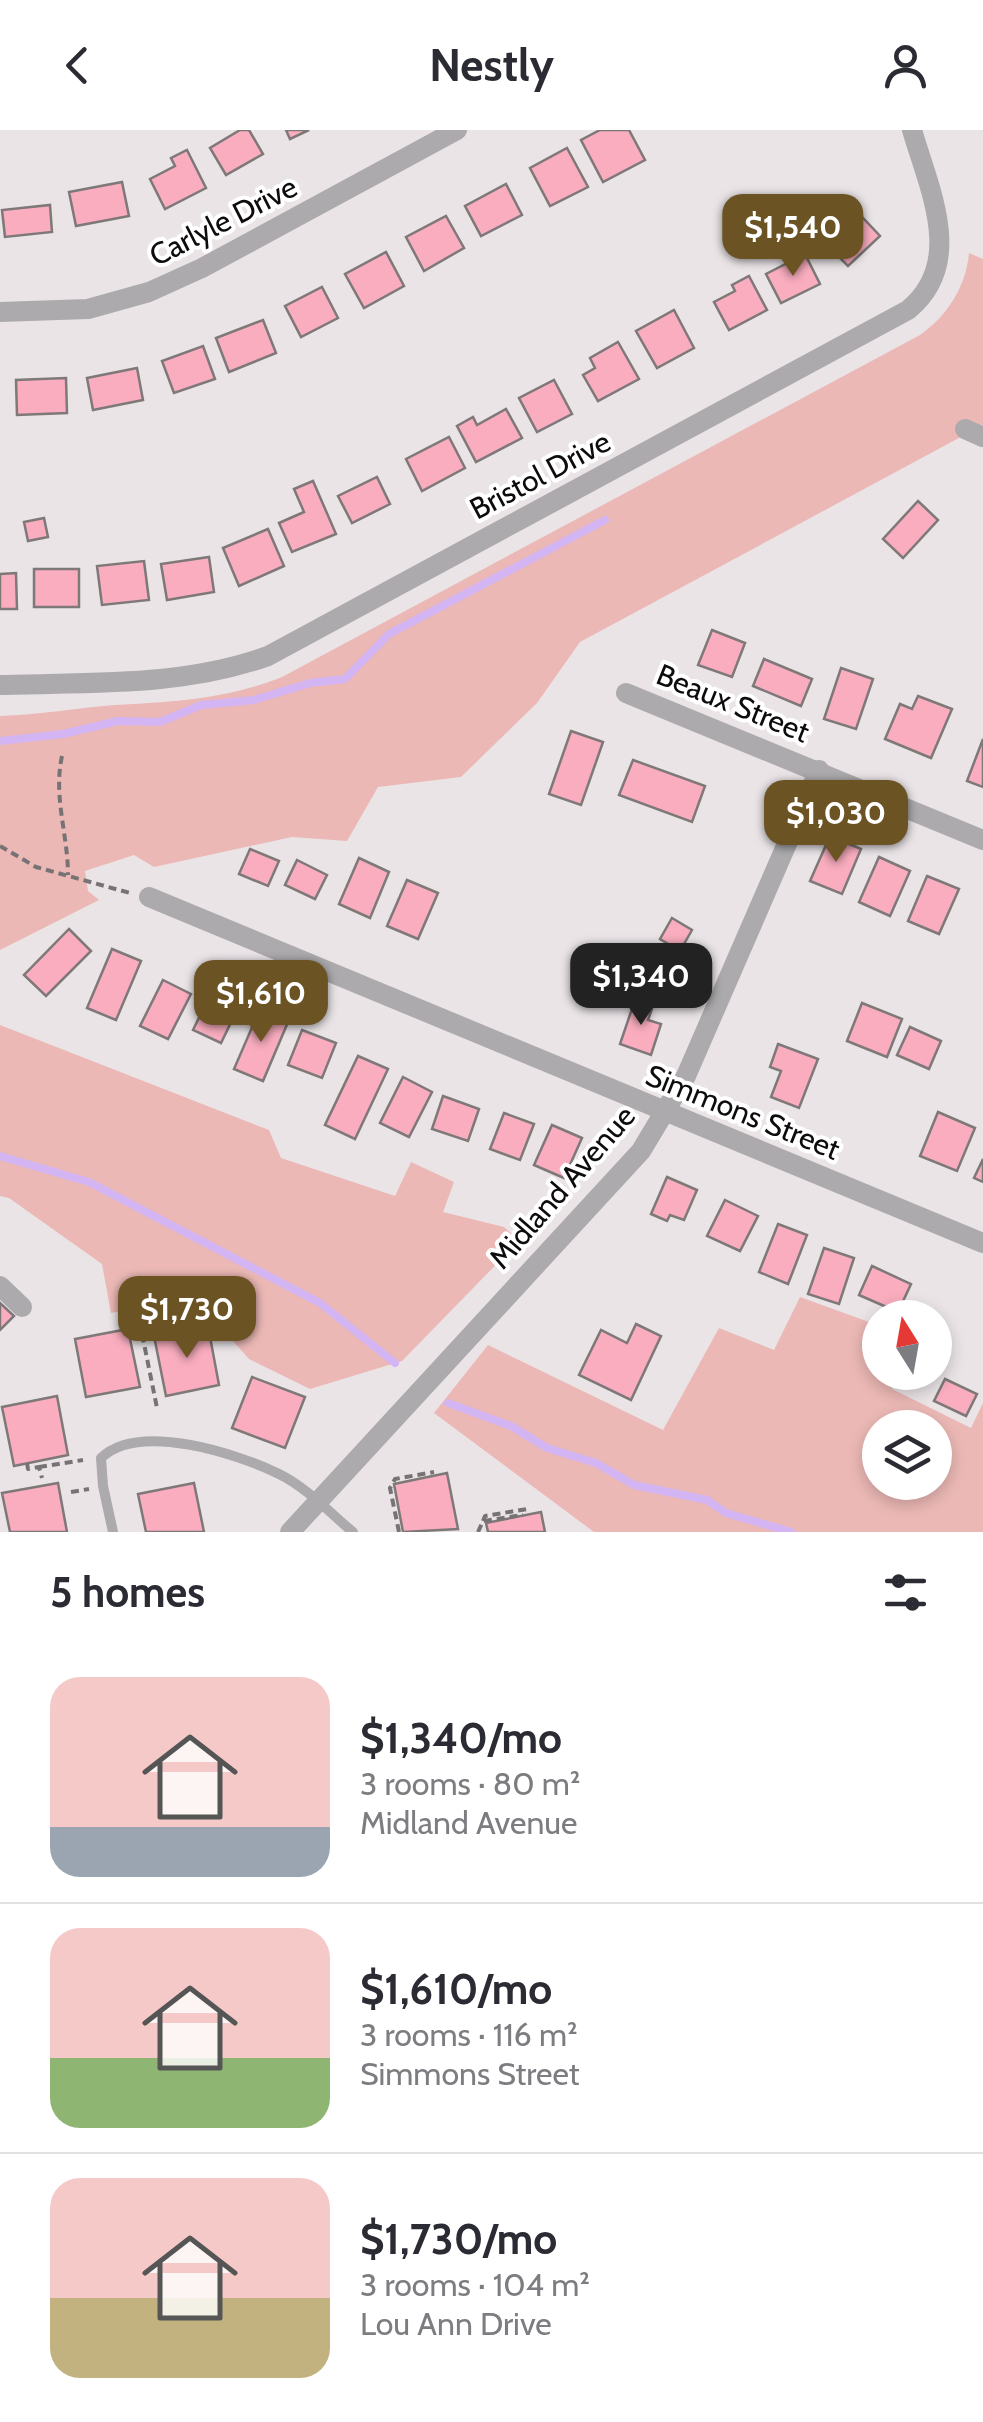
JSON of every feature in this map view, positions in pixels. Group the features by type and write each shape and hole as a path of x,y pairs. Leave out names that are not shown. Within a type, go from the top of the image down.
{"street":[{"name":"Carlyle Drive","path":"0,312 88,309 149,292 202,268 457,130"},
{"name":"Bristol Drive","path":"0,685 205,675 268,656 908,310 927,292 941,251 940,228 912,130"},
{"name":"Beaux Street","path":"626,692 983,840"},
{"name":"Midland Avenue","path":"290,1532 640,1151 686,1076 819,770"},
{"name":"Simmons Street","path":"149,897 983,1243"},
{"path":"0,1286 22,1307"}],"lane":[{"path":"113,1532 101,1458 110,1449 158,1441 187,1442 282,1476 353,1532"}],"path":[{"path":"62,756 57,789 68,842 68,875"},
{"path":"0,846 36,867 149,897"},
{"path":"137,1309 157,1408"},
{"path":"27,1463 28,1470 54,1461 83,1460"},
{"path":"40,1467 42,1478"},
{"path":"399,1532 390,1488 394,1479 434,1472"},
{"path":"478,1532 485,1516 525,1512"}],"shaded area":[{"path":"969,253 983,259 983,425 580,642 537,703 461,777 378,787 347,841 292,837 154,867 134,855 85,871 88,891 99,900 0,950 0,716 200,698 282,677 920,335 954,300"},
{"path":"0,1025 269,1130 281,1158 395,1196 411,1162 454,1182 443,1212 504,1227 519,1241 402,1361 310,1389 249,1359 201,1305 155,1304 111,1313 102,1264 9,1198 0,1196"},
{"path":"800,1297 862,1319 862,1390 894,1390 935,1410 862,1410 862,1500 952,1500 952,1419 971,1428 983,1403 983,1532 594,1532 434,1413 488,1345 663,1430 719,1328 774,1350"}],"building":[{"path":"240,130 249,130 263,154 226,175 210,148"},
{"path":"286,130 309,130 290,139"},
{"path":"600,130 629,130 645,160 603,182 581,140"},
{"path":"567,148 588,187 550,206 530,168"},
{"path":"187,150 206,188 165,209 150,179 175,166 171,158"},
{"path":"122,182 129,216 76,226 69,192"},
{"path":"506,184 522,215 481,236 465,206"},
{"path":"849,203 880,236 848,266 816,234"},
{"path":"50,205 52,232 5,237 2,210"},
{"path":"446,216 464,248 424,271 406,237"},
{"path":"386,252 404,286 364,308 345,274"},
{"path":"805,254 820,284 781,303 766,274"},
{"path":"749,276 767,310 729,330 714,302 735,291 732,285"},
{"path":"322,287 338,318 301,337 285,306"},
{"path":"674,310 694,348 657,368 636,331"},
{"path":"263,320 276,353 229,372 216,338"},
{"path":"618,342 639,379 598,401 583,375 595,368 590,358"},
{"path":"203,346 215,379 174,393 162,361"},
{"path":"137,368 143,400 93,410 87,378"},
{"path":"66,378 67,413 17,415 16,380"},
{"path":"554,380 572,414 537,432 519,398"},
{"path":"506,409 522,438 476,462 457,426 473,417 477,425"},
{"path":"449,437 465,468 422,491 406,459"},
{"path":"377,477 390,504 352,523 338,496"},
{"path":"313,481 336,534 292,552 279,523 304,512 294,489"},
{"path":"918,501 938,520 903,558 883,539"},
{"path":"44,518 48,537 28,541 24,522"},
{"path":"268,529 284,566 239,586 223,548"},
{"path":"209,557 214,592 167,600 161,564"},
{"path":"144,561 149,600 102,605 97,566"},
{"path":"34,569 79,569 79,607 34,607"},
{"path":"16,573 17,609 0,609 0,574"},
{"path":"712,630 745,643 732,677 698,665"},
{"path":"764,659 812,679 801,706 753,686"},
{"path":"841,668 873,679 856,729 824,719"},
{"path":"918,696 952,709 931,758 885,739 900,704 912,709"},
{"path":"571,731 603,742 581,805 549,794"},
{"path":"983,739 983,787 967,781"},
{"path":"633,760 705,786 692,822 619,795"},
{"path":"830,836 861,849 842,894 810,881"},
{"path":"250,849 279,861 268,886 239,874"},
{"path":"879,857 910,871 890,916 859,902"},
{"path":"359,858 389,872 370,918 339,904"},
{"path":"297,860 327,875 315,899 285,885"},
{"path":"927,876 959,889 939,934 908,921"},
{"path":"407,880 438,893 418,939 387,926"},
{"path":"672,918 692,930 680,951 660,939"},
{"path":"69,929 91,951 46,996 24,975"},
{"path":"112,949 141,961 116,1020 87,1008"},
{"path":"163,980 191,994 168,1039 140,1026"},
{"path":"210,995 238,1008 221,1043 193,1030"},
{"path":"636,997 654,1003 648,1020 661,1024 651,1055 620,1044"},
{"path":"862,1003 902,1019 887,1057 847,1041"},
{"path":"260,1009 288,1022 263,1081 234,1069"},
{"path":"910,1027 941,1041 929,1069 897,1055"},
{"path":"302,1030 336,1043 322,1078 288,1065"},
{"path":"778,1044 818,1059 799,1108 771,1097 781,1071 770,1067"},
{"path":"358,1056 388,1069 355,1139 325,1125"},
{"path":"403,1077 432,1092 409,1137 380,1123"},
{"path":"443,1096 479,1109 468,1141 432,1129"},
{"path":"938,1112 975,1128 957,1171 920,1156"},
{"path":"504,1113 534,1124 520,1160 490,1149"},
{"path":"552,1125 582,1138 564,1178 534,1165"},
{"path":"983,1159 983,1182 974,1178"},
{"path":"667,1177 697,1190 684,1220 670,1215 667,1221 651,1214"},
{"path":"725,1200 758,1216 740,1251 707,1236"},
{"path":"778,1224 807,1235 788,1284 759,1272"},
{"path":"824,1248 854,1258 839,1304 808,1294"},
{"path":"872,1266 911,1284 904,1300 870,1300 859,1295"},
{"path":"0,1303 14,1316 0,1330"},
{"path":"636,1324 661,1336 631,1400 579,1375 601,1330 627,1343"},
{"path":"208,1326 219,1385 166,1396 154,1336"},
{"path":"128,1329 140,1387 86,1397 75,1339"},
{"path":"252,1377 305,1397 285,1448 232,1428"},
{"path":"952,1382 977,1394 966,1416 934,1401 940,1390 952,1390"},
{"path":"57,1396 68,1455 14,1466 2,1407"},
{"path":"447,1473 458,1529 403,1532 394,1484"},
{"path":"58,1483 67,1532 10,1532 2,1493"},
{"path":"194,1483 204,1532 146,1532 138,1494"},
{"path":"541,1512 545,1532 488,1532 486,1523"}],"waterway":[{"path":"0,741 63,734 118,721 160,722 201,705 254,700 310,683 345,679 389,634 605,520"},
{"path":"0,1156 89,1182 320,1303 395,1363"},
{"path":"448,1403 511,1426 547,1448 596,1463 634,1485 707,1500 726,1513 791,1532"}]}
